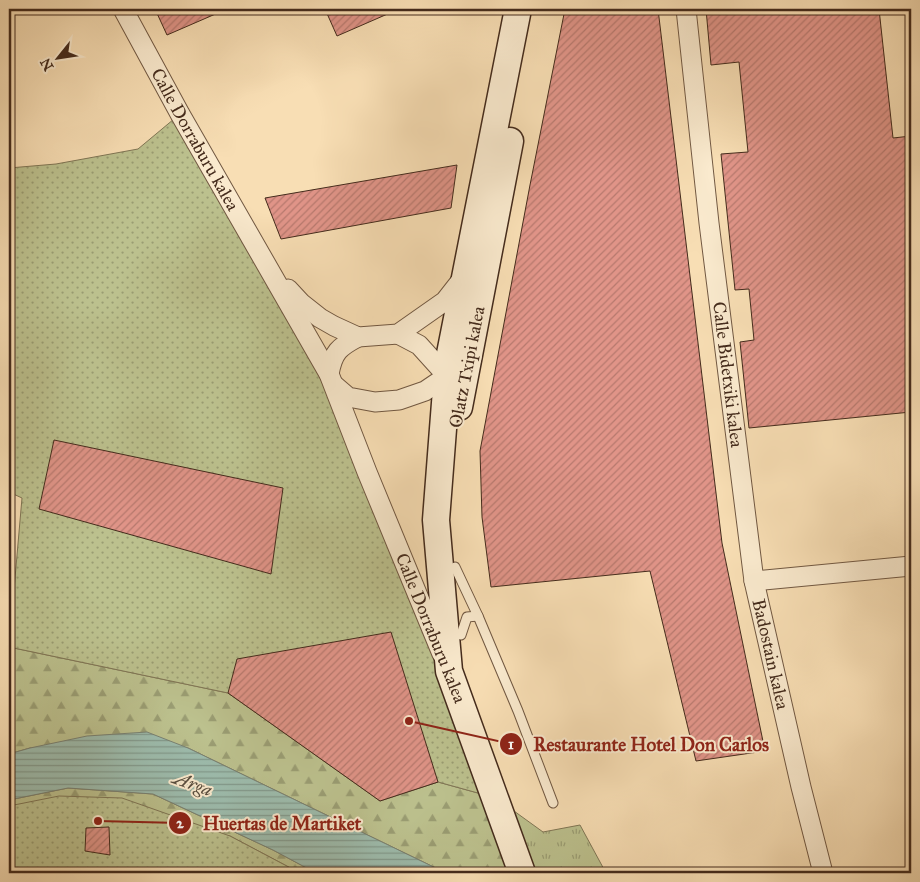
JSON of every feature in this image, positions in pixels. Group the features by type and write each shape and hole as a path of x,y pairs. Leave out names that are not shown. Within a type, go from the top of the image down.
{"main road":[{"name":"Olatz Txipi kalea","path":"457,369 448,364 518,9"},
{"name":"Olatz Txipi kalea","path":"450,671 436,520 457,369 535,9"},
{"name":"Olatz Txipi kalea","path":"457,369 458,413 453,438 455,584 470,626 471,729"},
{"name":"Calle Dorraburu kalea","path":"450,671 522,873"}],"street":[{"name":"Calle Dorraburu kalea","path":"123,9 180,114 332,380 367,472 450,671"},
{"name":"Calle Bidetxiki kalea","path":"686,9 709,223 754,581"},
{"name":"Calle Dorraburu kalea","path":"268,268 301,303 334,326 358,336 398,334"},
{"path":"457,369 398,334 445,301 464,277"},
{"path":"332,380 331,360 340,346 358,336"},
{"name":"Calle Dorraburu kalea","path":"332,380 348,397 375,402 400,400 425,391 457,369"},
{"path":"754,581 911,566"},
{"name":"Badostain kalea","path":"754,581 801,787 823,873"}],"lane":[{"path":"470,626 518,711 552,803"}],"green space":[{"path":"180,114 329,374 496,798 438,782 380,801 228,693 9,647 22,498 9,492 9,168 56,164 138,149"},
{"path":"9,647 228,693 380,800 438,782 496,798 522,873 446,873 188,748 30,748 9,754"},
{"path":"68,788 153,794 273,850 316,873 300,873 230,836 9,806 9,800"},
{"path":"59,796 122,798 230,836 300,873 9,873 9,806"},
{"path":"496,798 543,832 580,825 606,873 522,873"}],"water":[{"name":"Arga","path":"147,732 188,748 446,873 316,873 273,850 153,794 68,788 9,800 9,754 87,736"}],"building":[{"path":"155,9 227,9 167,35"},
{"path":"325,9 399,9 337,36"},
{"path":"565,9 658,9 722,543 765,751 696,761 650,571 491,587 482,517 480,451"},
{"path":"706,9 879,9 893,138 911,136 911,412 749,428 740,342 754,340 749,289 735,290 721,154 748,152 739,62 711,65"},
{"path":"457,165 451,208 281,239 265,198"},
{"path":"54,440 283,488 271,574 39,509"},
{"path":"391,632 438,782 380,801 228,693 237,659"},
{"path":"109,827 110,855 85,851 86,828"}],"place":[{"name":"Restaurante Hotel Don Carlos","path":"409,721"},
{"name":"Huertas de Martiket","path":"98,821"}]}
